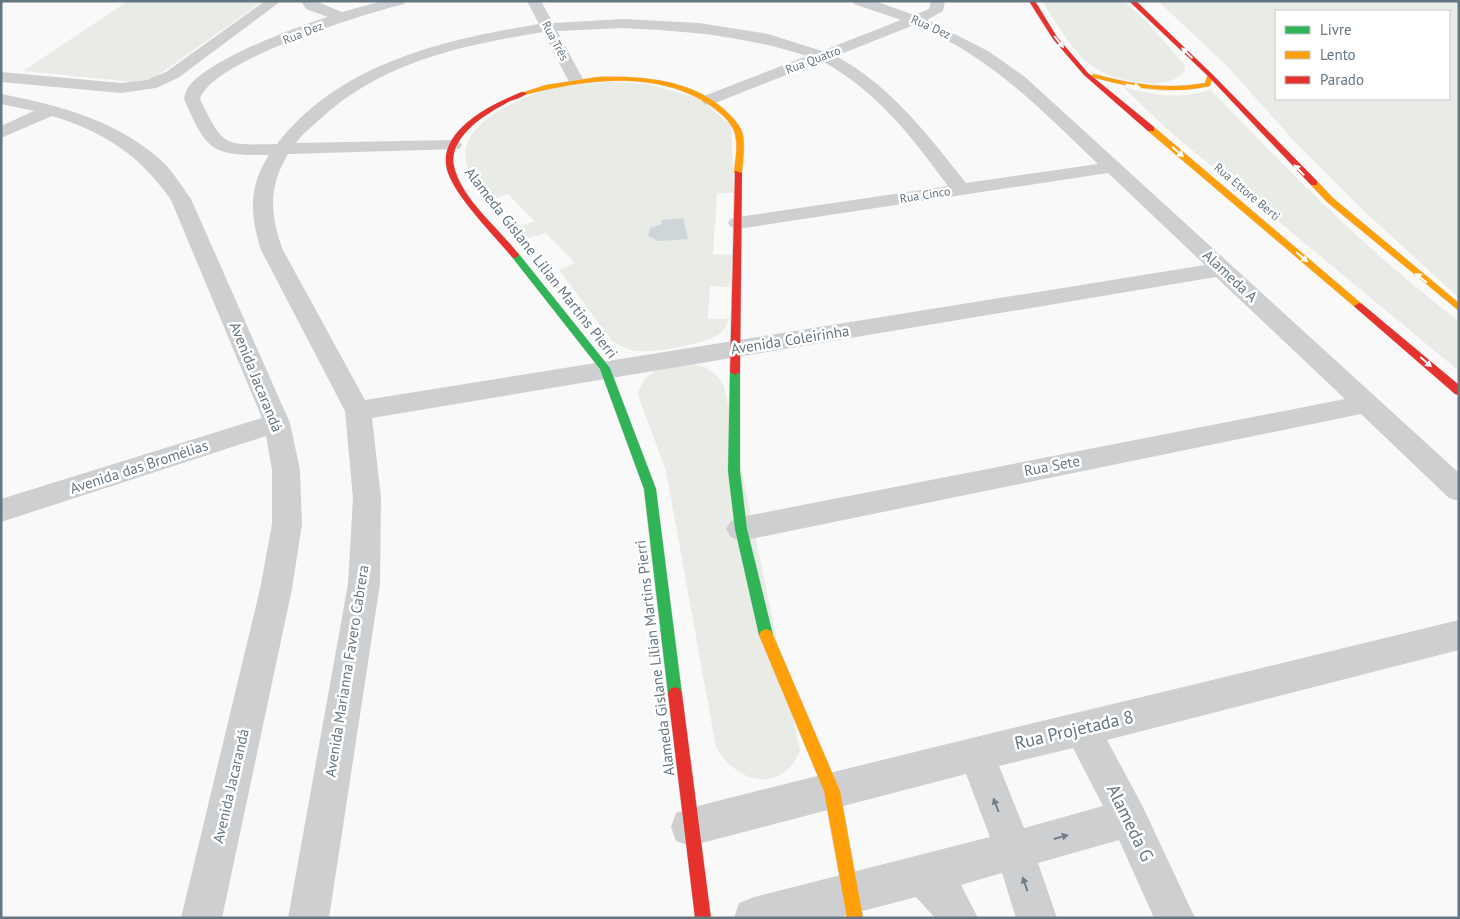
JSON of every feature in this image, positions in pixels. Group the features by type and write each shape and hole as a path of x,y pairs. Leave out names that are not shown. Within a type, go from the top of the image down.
{"street":[{"path":"1,77 121,88 150,85 172,75 274,1"},
{"path":"308,1 311,6 341,17"},
{"name":"Rua Dez","path":"282,149 226,149 217,145 212,139 192,99 195,89 211,76 254,53 341,17 399,1"},
{"name":"Rua Três","path":"534,1 576,81"},
{"name":"Rua Dez","path":"859,1 916,20 956,38 998,63"},
{"name":"Rua Quatro","path":"710,100 916,20 938,8 938,1"},
{"name":"Rua Ettore Berti","path":"1032,1 1055,38 1086,74 1459,391"},
{"path":"1132,1 1210,75 1330,200 1459,308"},
{"name":"Avenida Marianna Favero Cabrera","path":"308,918 364,584 367,498 358,411 272,250 262,224 260,199 272,164 301,125 327,102 391,65 466,39 546,24 621,19 694,22 763,35 825,56 867,81 893,104 961,190"},
{"name":"Alameda A","path":"998,63 1223,269 1364,404 1459,490"},
{"path":"1086,74 1127,85 1166,91 1190,89 1208,84 1210,75"},
{"path":"282,149 453,145 460,132 488,110 531,91 576,81 639,80 682,90 710,100 725,111 734,122 739,134 734,350 734,470 741,529 763,629 832,791 853,906"},
{"name":"Avenida Jacarandá","path":"1,100 50,110 92,125 129,145 159,169 181,199 277,423 286,470 287,524 276,588 201,918"},
{"path":"1,133 50,110"},
{"name":"Alameda Gislane Lílian Martins Pierri","path":"453,145 450,154 450,166 454,178 605,368 650,489 690,827 703,918"},
{"name":"Rua Cinco","path":"738,223 1113,168"},
{"name":"Avenida Coleirinha","path":"358,411 605,368 734,350 1223,269"},
{"name":"Rua Sete","path":"741,529 1364,404"},
{"name":"Avenida das Bromélias","path":"1,511 277,423"},
{"name":"Rua Projetada 8","path":"690,827 976,753 1082,729 1459,635"},
{"name":"Alameda G","path":"1082,729 1129,818 1175,918"},
{"path":"976,753 1014,850 1037,918"},
{"path":"754,918 853,906 922,876 1129,818"},
{"path":"922,876 938,889 953,907 958,918"}],"shaded area":[{"path":"128,1 263,1 154,78 135,82 23,71"},
{"path":"1042,1 1124,1 1147,22 1184,64 1185,71 1174,79 1160,83 1129,81 1111,76 1084,59 1063,34"},
{"path":"1158,1 1459,1 1459,298 1364,211 1294,141 1228,67"},
{"path":"608,82 648,84 700,99 731,125 734,193 717,193 713,254 732,255 730,287 710,286 708,319 729,319 722,332 702,342 655,351 637,351 630,350 612,341 559,270 575,263 546,233 529,238 519,227 534,221 508,194 493,199 471,174 467,165 466,151 470,138 479,126 506,107 547,90"},
{"path":"1123,87 1166,95 1188,95 1210,89 1300,181 1361,239 1425,295 1459,321 1459,371 1168,130"},
{"path":"683,218 688,239 658,241 648,236 650,228 662,224 661,220"},
{"path":"684,363 707,369 724,386 800,751 792,765 782,774 770,779 746,776 735,769 716,747 666,471 638,395 644,380 649,375 661,369"}],"traffic: fast":[{"path":"515,255 605,368 650,489 675,694"},
{"path":"735,372 734,471 741,529 766,635"}],"traffic: slow":[{"path":"1094,76 1137,86 1179,89 1208,85 1210,75"},
{"path":"524,93 571,82 598,79 651,81 676,86 699,95 719,108 734,124 740,140 738,173"},
{"path":"1151,129 1359,306"},
{"path":"1314,183 1330,200 1459,308"},
{"path":"766,635 832,791 855,918"}],"traffic: jam":[{"path":"1032,1 1055,38 1086,74 1151,129"},
{"path":"1132,1 1210,75 1314,183"},
{"path":"515,255 468,199 455,180 449,165 451,150 457,137 468,125 497,105 524,93"},
{"path":"735,372 738,173"},
{"path":"1359,306 1459,391"},
{"path":"675,694 703,918"}]}
